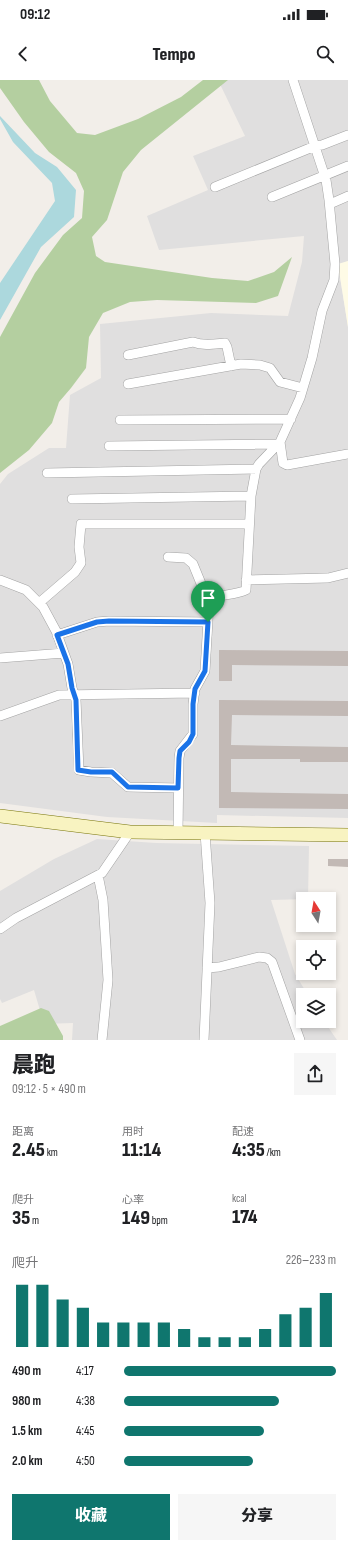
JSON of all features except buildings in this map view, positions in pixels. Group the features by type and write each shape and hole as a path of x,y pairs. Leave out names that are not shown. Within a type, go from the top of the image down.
{"street":[{"path":"209,603 213,598 239,594 246,590 251,496 256,470 259,464 279,443 300,398 322,311 334,280 335,264 330,204 325,176 293,80"},
{"path":"215,187 314,146 322,145 348,135"},
{"path":"272,196 348,166"},
{"path":"330,204 348,196"},
{"path":"128,355 193,342 207,345 225,343 230,366"},
{"path":"128,384 241,364 260,365 270,368 280,382 303,388"},
{"path":"120,420 291,419"},
{"path":"109,446 279,443"},
{"path":"279,443 283,463 287,465 348,454"},
{"path":"47,473 256,470"},
{"path":"72,499 251,496"},
{"path":"39,603 75,572 81,563 81,524 249,524"},
{"path":"168,557 186,558 193,564 209,603 205,671 195,693 193,704 193,734 189,742 180,751 179,758 178,833"},
{"path":"246,580 328,578 348,573"},
{"path":"0,580 26,590 42,607 57,635 68,664 75,695 78,720 78,770 91,772 112,772 128,787 178,788"},
{"path":"57,635 97,622 208,622"},
{"path":"0,658 64,653"},
{"path":"0,716 59,695 195,693"},
{"path":"0,816 130,832 348,835"},
{"path":"0,929 16,918 102,873 130,832"},
{"path":"204,1040 210,903 205,833"},
{"path":"98,875 103,900 108,980 102,1040"},
{"path":"207,968 219,967 259,957 267,958 272,962 300,1040"}],"shaded area":[{"path":"218,80 348,80 348,261 338,265 348,327 348,818 217,815 217,823 107,817 0,803 0,484 8,474 49,448 66,448 70,395 101,378 100,324 211,313 288,316 302,262 304,236 159,250 147,216 208,190 193,156 245,136"},
{"path":"348,261 348,327 338,264"},
{"path":"97,839 156,843 309,846 308,892 296,892 296,899 271,900 296,976 296,980 299,980 304,988 296,988 296,1028 329,1028 337,1040 72,1040 73,1023 44,1024 34,990 2,1003 0,999 0,891 54,859"}],"green space":[{"path":"0,80 39,80 50,101 77,133 95,135 138,119 181,97 203,80 228,80 141,150 123,172 107,220 92,237 96,256 105,262 212,278 248,281 274,272 292,257 278,296 256,303 157,300 130,302 103,313 89,337 86,368 59,402 52,423 29,450 0,473 0,337 35,273 63,235 82,218 84,191 76,173 49,152 24,122 0,88"},
{"path":"41,1008 49,1011 63,1036 63,1040 0,1040 0,1026"}],"water":[{"path":"0,116 35,153 57,167 76,190 74,217 41,247 0,320 0,283 55,201 52,183 13,142 0,119"}],"route":[{"path":"97,622 208,622 205,671 195,689 193,704 193,734 189,742 180,751 178,788 128,787 112,772 91,772 78,770 78,720 76,700 72,688 68,664 57,635 97,622"}]}
